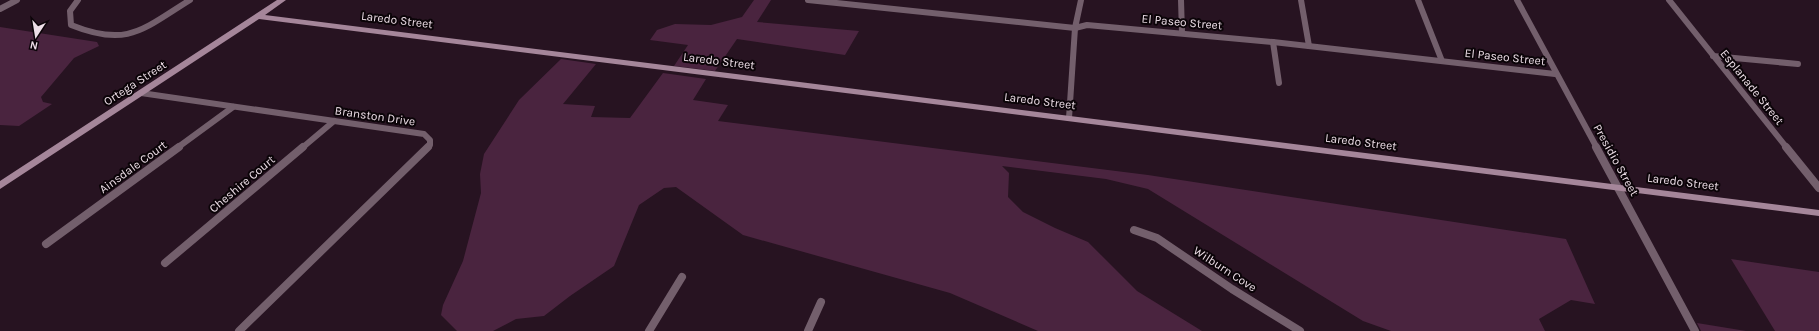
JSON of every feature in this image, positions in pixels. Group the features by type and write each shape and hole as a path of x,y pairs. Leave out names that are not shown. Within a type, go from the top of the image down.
{"street":[{"path":"0,9 17,0"},
{"path":"78,0 70,8 69,15 71,25 82,30 124,36 138,31 190,0"},
{"name":"Ortega Street","path":"0,186 282,0"},
{"name":"El Paseo Street","path":"808,0 1076,28 1087,25 1273,42 1555,74"},
{"path":"1069,118 1076,28 1082,0"},
{"path":"1181,0 1182,33"},
{"path":"1301,0 1309,46"},
{"path":"1418,0 1442,61"},
{"name":"Presidio Street","path":"1517,0 1555,74 1619,188 1695,331"},
{"name":"Esplanade Street","path":"1669,0 1819,188"},
{"name":"Laredo Street","path":"258,16 1819,213"},
{"path":"1273,42 1279,83"},
{"path":"1713,56 1798,64"},
{"name":"Branston Drive","path":"141,93 424,134 428,136 430,145 239,331"},
{"name":"Ainsdale Court","path":"46,244 233,107"},
{"name":"Cheshire Court","path":"165,263 334,122"},
{"name":"Wilburn Cove","path":"1134,230 1157,238 1232,289 1300,331"},
{"path":"649,331 682,277"},
{"path":"808,331 821,302"}],"shaded area":[{"path":"754,0 771,0 757,22 859,31 845,55 737,39 715,71 674,66 688,45 650,40 657,30 675,24 711,25 742,17"},
{"path":"0,27 97,42 99,46 74,58 41,97 43,102 52,104 19,126 0,125"},
{"path":"561,59 596,64 563,104 595,106 591,117 630,118 663,73 706,79 693,100 728,105 718,121 1148,175 1566,239 1595,304 1571,300 1539,319 1545,331 1391,331 1363,321 1148,189 1106,179 1002,166 1009,173 1008,197 1023,212 1088,242 1137,291 1202,331 1038,331 950,293 743,235 676,187 664,188 639,205 614,266 544,316 516,319 493,331 457,331 441,315 443,305 463,261 481,193 480,174 484,154 519,100"},
{"path":"1731,259 1819,272 1819,331 1775,331"},
{"path":"1697,323 1746,331 1701,331"}]}
